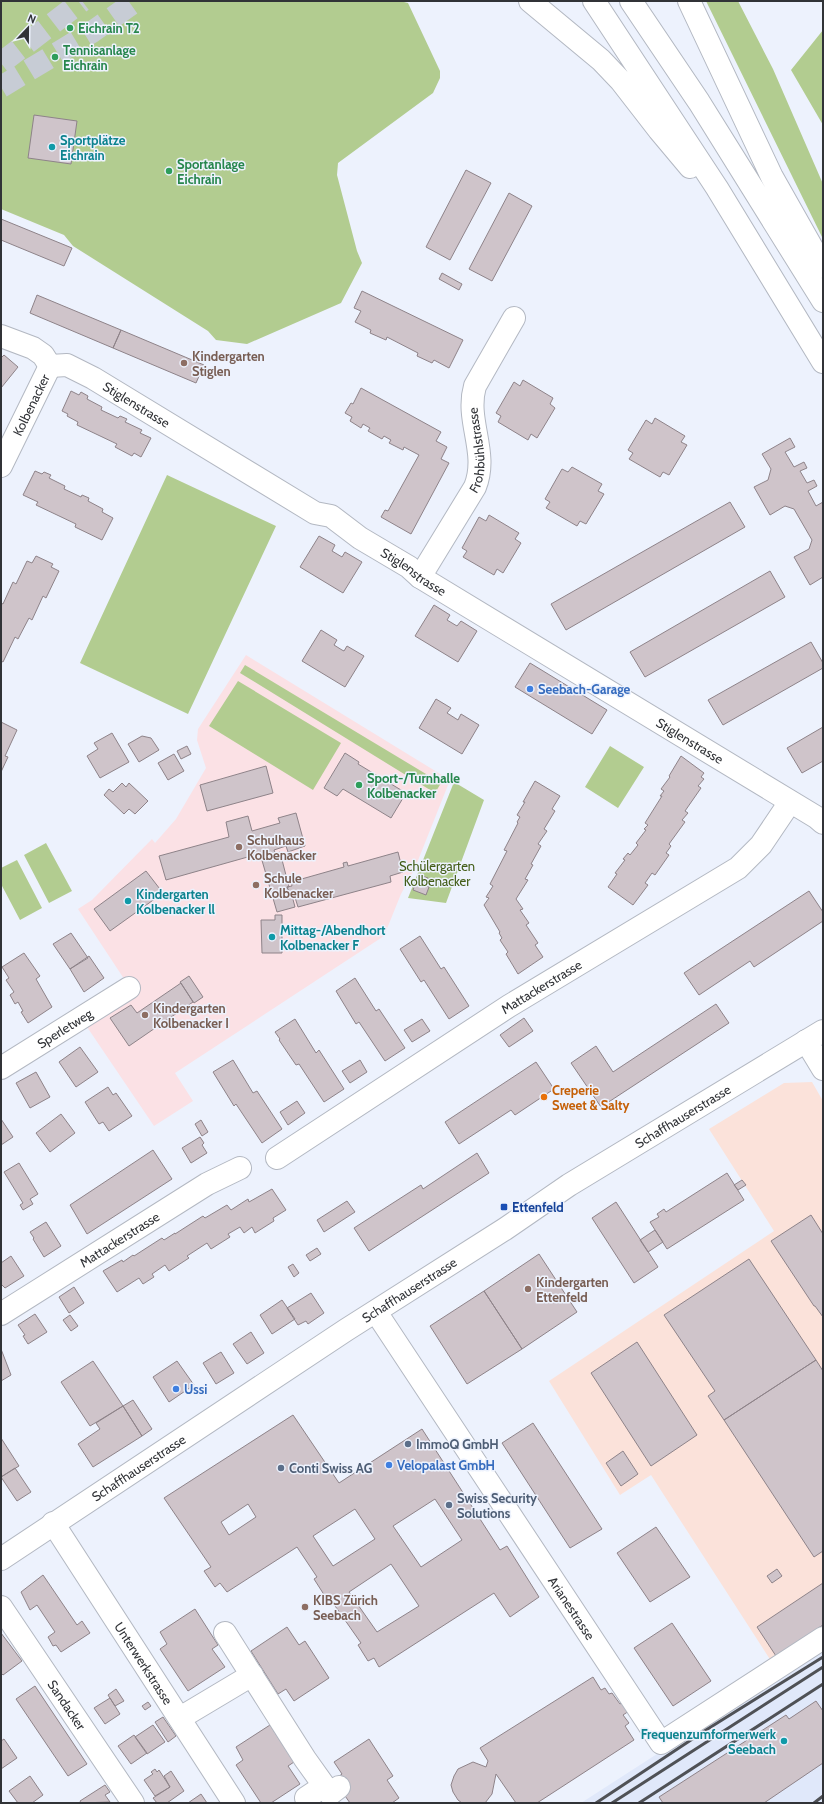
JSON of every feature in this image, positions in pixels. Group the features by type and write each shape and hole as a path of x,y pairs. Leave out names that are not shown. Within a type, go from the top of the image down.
{"main road":[{"path":"530,1 596,56 621,81 659,130 745,232"},
{"path":"594,1 669,113 745,232 823,362"},
{"path":"631,1 699,102 823,300"},
{"path":"689,1 772,177 823,267"},
{"name":"Frohbühlstrasse","path":"420,577 475,487 479,476 480,457 472,406 472,395 475,386 514,318"},
{"path":"1,336 33,348 43,355 50,366"},
{"name":"Stiglenstrasse","path":"50,366 67,365 93,378 315,513 331,516 360,538 409,568 420,577 823,823"},
{"name":"Kolbenacker","path":"1,466 50,366"},
{"name":"Mattackerstrasse","path":"277,1158 509,1006 738,868 761,845 790,802"},
{"name":"Sperletweg","path":"1,1068 129,988"},
{"path":"815,1036 823,1069"},
{"name":"Schaffhauserstrasse","path":"1,1559 53,1523 505,1229 569,1185 815,1036"},
{"name":"Mattackerstrasse","path":"1,1314 207,1184 240,1168"},
{"name":"Arianestrasse","path":"376,1312 661,1743 823,1638"},
{"name":"Unterwerkstrasse","path":"53,1523 234,1803"},
{"name":"Sandacker","path":"1,1607 133,1803"},
{"path":"225,1633 252,1675 332,1786 306,1798"},
{"path":"180,1718 252,1675"}],"shaded area":[{"name":"Schule Kolbenacker","path":"246,655 450,780 415,868 401,894 384,936 175,1073 193,1101 154,1126 85,1024 134,994 78,909 92,900 152,839 155,843 176,819 206,768 197,740 198,729"},
{"path":"812,1082 823,1101 823,1632 773,1664 651,1475 620,1495 549,1381 774,1231 709,1129 784,1083"},
{"path":"823,1647 823,1803 581,1803"}],"green space":[{"name":"Sportanlage Eichrain","path":"1,1 400,1 408,3 440,71 440,78 433,93 338,163 337,175 357,251 362,263 341,303 247,344 216,340 208,331 73,246 64,235 1,209"},
{"path":"706,1 738,1 773,69 823,184 823,239"},
{"path":"823,30 823,125 791,70"},
{"path":"167,475 276,526 188,714 80,663"},
{"path":"245,665 441,783 435,793 240,673"},
{"path":"238,681 341,743 313,790 209,726"},
{"path":"610,746 644,767 618,808 585,787"},
{"name":"Schülergarten Kolbenacker","path":"454,782 484,800 446,903 408,898"},
{"path":"46,843 72,891 49,903 24,855"},
{"path":"17,860 42,908 20,920 1,884 1,868"}],"building":[{"name":"Sportplätze Eichrain","path":"34,115 77,121 71,164 28,158"},
{"path":"466,170 491,183 450,260 426,247"},
{"path":"509,193 532,206 492,281 469,269"},
{"path":"1,219 72,248 64,266 1,240"},
{"path":"442,273 462,284 459,290 439,279"},
{"path":"362,291 463,340 449,368 434,360 432,363 417,356 418,353 387,337 386,340 370,333 371,330 355,322 361,311 354,308"},
{"path":"37,295 121,330 113,348 30,313"},
{"path":"121,330 204,365 196,383 113,348"},
{"path":"4,355 18,367 1,388 1,358"},
{"path":"523,380 553,398 550,404 555,408 537,438 531,434 528,440 498,422 501,416 496,413 514,382 520,386"},
{"path":"361,388 441,432 436,441 447,447 441,459 449,463 411,534 381,517 385,510 388,511 419,455 404,447 403,450 389,443 391,440 384,436 382,439 368,431 370,428 363,424 361,428 350,421 352,417 345,413 351,403 353,404"},
{"path":"71,391 79,395 81,392 88,396 87,399 102,407 101,410 118,418 120,416 127,419 125,422 142,430 140,433 151,438 141,457 134,453 132,456 115,447 117,444 77,425 78,422 67,416 68,414 62,411"},
{"path":"655,418 685,436 681,442 687,445 669,475 663,472 660,477 629,459 633,453 628,450 646,420 652,424"},
{"path":"790,438 795,447 785,452 794,467 804,462 807,468 800,471 807,483 814,480 817,486 808,491 816,506 823,502 823,577 810,585 794,557 809,549 812,540 794,509 785,506 770,515 754,487 768,480 771,469 762,454"},
{"path":"572,467 602,484 598,491 604,494 586,524 580,521 577,526 546,508 550,502 545,499 562,469 568,472"},
{"path":"35,471 42,474 44,472 51,475 49,478 65,486 64,489 81,497 82,495 89,498 88,501 103,509 102,512 113,518 102,540 75,527 76,524 36,505 38,502 23,495"},
{"path":"730,502 745,527 566,630 551,604"},
{"path":"489,515 519,533 515,539 521,543 503,573 497,569 494,575 463,557 467,551 462,548 479,517 486,521"},
{"path":"319,536 335,545 332,551 342,557 345,552 362,562 343,593 300,567"},
{"path":"36,556 53,564 51,567 59,571 46,598 43,596 32,620 29,618 18,639 15,637 3,662 1,661 1,603 3,604 13,582 16,584 27,561 32,563"},
{"path":"770,571 785,597 645,677 630,652"},
{"path":"434,605 450,615 447,620 457,626 461,621 477,631 458,662 415,636"},
{"path":"321,630 337,640 334,645 342,650 344,651 347,646 364,656 345,687 302,661"},
{"path":"811,642 823,663 823,668 723,725 708,700"},
{"path":"530,663 607,710 592,734 515,687"},
{"path":"436,699 451,708 447,713 458,720 461,714 479,725 462,754 419,728"},
{"path":"1,722 17,730 5,756 8,757 1,772"},
{"path":"823,727 823,761 802,773 787,748"},
{"path":"112,733 129,762 100,778 87,756 98,749 94,743"},
{"path":"142,736 151,738 159,750 139,762 128,744"},
{"path":"187,746 191,754 181,759 177,751"},
{"name":"Sport-/Turnhalle Kolbenacker","path":"345,753 359,762 358,764 406,793 391,818 343,789 337,796 324,788"},
{"path":"174,754 184,771 168,780 158,763"},
{"path":"681,756 704,773 701,777 704,779 698,786 701,788 685,811 688,813 682,820 685,822 669,844 671,846 666,853 669,855 655,875 652,873 645,883 648,885 633,905 608,887 617,874 615,873 625,860 623,859 628,853 630,855 638,845 636,843 648,825 645,823 662,796 660,796 664,791 661,789 670,777 669,776"},
{"path":"266,766 273,793 207,811 200,785"},
{"path":"535,781 560,796 552,809 555,811 544,829 547,831 538,844 541,846 525,879 528,880 516,899 523,909 520,910 529,923 526,925 538,943 535,945 543,957 518,974 506,954 508,952 500,940 502,938 499,933 500,932 484,905 489,898 486,897 493,886 490,884 507,851 504,850 518,823 517,822 520,817 517,815"},
{"path":"122,783 126,787 129,783 148,801 135,814 129,809 124,814 104,795 109,789 113,792"},
{"name":"Schulhaus Kolbenacker","path":"296,813 305,846 288,852 286,846 274,850 276,855 270,857 269,851 166,880 159,856 229,837 226,822 248,816 252,831 280,823 278,818"},
{"path":"280,852 289,887 287,887 289,892 291,892 295,907 277,912 261,857 270,855 270,857"},
{"path":"398,852 403,872 390,876 391,882 298,907 293,891 289,892 287,887 292,886 291,882 344,867 343,863 347,862 348,866"},
{"name":"Kindergarten Kolbenacker ll","path":"146,871 163,893 110,931 94,909"},
{"path":"419,875 428,878 425,885 429,887 426,895 413,890"},
{"path":"809,891 823,912 823,921 754,967 750,961 699,995 684,973"},
{"name":"Mittag-/Abendhort Kolbenacker F","path":"275,915 282,915 282,953 262,953 261,920 275,920"},
{"path":"71,933 88,958 70,969 53,944"},
{"path":"420,936 441,969 444,967 469,1006 449,1019 424,980 421,982 400,949"},
{"path":"24,953 40,976 36,979 52,1007 28,1023 21,1012 23,1011 18,1002 15,1004 10,995 14,992 6,980 9,978 2,967"},
{"path":"89,956 104,978 84,992 70,969"},
{"path":"189,976 203,997 194,1003 180,982"},
{"path":"355,978 376,1011 379,1009 405,1048 385,1061 359,1022 356,1024 336,991"},
{"name":"Kindergarten Kolbenacker I","path":"181,983 193,1002 129,1046 110,1018 131,1005 137,1013"},
{"path":"716,1004 729,1023 601,1107 571,1063 596,1046 613,1072"},
{"path":"524,1018 533,1031 509,1047 500,1035"},
{"path":"295,1019 316,1053 319,1050 344,1089 324,1102 299,1064 296,1065 275,1032"},
{"path":"422,1019 430,1031 412,1042 404,1030"},
{"path":"80,1047 98,1072 76,1087 59,1062"},
{"path":"233,1060 253,1093 257,1091 282,1129 262,1143 236,1104 234,1106 213,1072"},
{"path":"360,1060 367,1072 350,1083 342,1071"},
{"path":"536,1062 554,1089 515,1115 511,1110 459,1144 445,1122"},
{"path":"36,1072 50,1097 30,1108 16,1083"},
{"path":"108,1087 113,1095 116,1093 132,1116 109,1131 103,1122 99,1124 85,1102"},
{"path":"297,1101 305,1113 288,1125 280,1112"},
{"path":"61,1114 75,1133 50,1152 36,1133"},
{"path":"1,1119 13,1137 1,1145"},
{"path":"201,1120 208,1132 202,1136 195,1124"},
{"path":"200,1137 204,1143 202,1145 207,1153 191,1163 182,1148"},
{"path":"153,1150 172,1179 87,1234 70,1205"},
{"path":"477,1153 489,1173 369,1251 354,1228 421,1185 423,1189"},
{"path":"19,1163 38,1194 30,1199 33,1204 23,1210 20,1205 23,1203 4,1172"},
{"path":"727,1173 744,1200 667,1249 650,1222 659,1217 657,1214 664,1209 666,1212"},
{"path":"742,1180 746,1185 738,1190 734,1185"},
{"path":"272,1189 286,1210 273,1218 274,1221 255,1233 252,1227 244,1233 240,1227 228,1234 230,1237 211,1249 207,1243 187,1256 189,1258 169,1271 165,1265 152,1274 154,1277 143,1284 139,1278 117,1292 103,1271 122,1260 123,1262 133,1255 134,1256 162,1238 164,1240 175,1234 203,1216 205,1218 227,1205 231,1210 248,1199 249,1202"},
{"path":"347,1201 355,1212 324,1232 317,1220"},
{"path":"616,1202 658,1267 634,1283 592,1218"},
{"path":"811,1215 823,1234 823,1317 814,1306 771,1241"},
{"path":"46,1222 61,1246 44,1257 30,1232"},
{"path":"655,1230 663,1242 648,1252 640,1240"},
{"path":"317,1248 321,1254 310,1261 306,1255"},
{"path":"539,1254 577,1312 522,1349 484,1291"},
{"path":"11,1256 24,1276 5,1288 1,1284 1,1263"},
{"path":"749,1259 816,1360 724,1420 708,1396 715,1391 664,1315"},
{"path":"293,1264 299,1273 294,1277 288,1267"},
{"path":"74,1287 84,1303 69,1313 59,1297"},
{"path":"484,1291 522,1349 467,1384 430,1326"},
{"path":"311,1293 324,1313 308,1324 306,1321 298,1325 287,1308"},
{"path":"282,1300 295,1319 272,1334 260,1315"},
{"path":"35,1314 47,1332 28,1344 23,1336 25,1335 18,1325"},
{"path":"70,1315 78,1326 71,1331 63,1320"},
{"path":"251,1332 264,1353 247,1364 233,1344"},
{"path":"637,1342 697,1435 651,1466 591,1373"},
{"path":"1,1349 11,1375 1,1381"},
{"path":"221,1352 234,1373 216,1384 203,1363"},
{"path":"816,1360 823,1371 823,1551 814,1557 724,1420"},
{"path":"93,1361 123,1406 90,1426 61,1382"},
{"path":"177,1361 194,1385 169,1402 153,1377"},
{"path":"133,1400 152,1429 142,1436 123,1406"},
{"path":"123,1406 142,1436 93,1467 78,1444 100,1429 96,1423"},
{"path":"293,1415 339,1483 422,1429 500,1550 507,1546 539,1597 510,1617 494,1593 379,1667 374,1658 368,1661 358,1645 361,1643 333,1603 330,1604 314,1579 317,1577 297,1547 227,1592 220,1583 215,1587 204,1571 211,1567 164,1498","holes":["435,1499 462,1540 421,1567 393,1526","248,1504 256,1517 229,1535 221,1522","355,1509 375,1539 333,1566 313,1536","391,1564 419,1606 377,1632 349,1592"]},
{"path":"533,1423 602,1529 570,1548 502,1443"},
{"path":"1,1438 19,1466 1,1477"},
{"path":"623,1451 638,1474 621,1486 606,1463"},
{"path":"15,1468 31,1492 17,1501 1,1477"},
{"path":"656,1527 690,1577 650,1602 617,1553"},
{"path":"777,1569 782,1576 772,1583 767,1576"},
{"path":"43,1575 77,1625 82,1621 90,1633 61,1652 56,1645 53,1646 48,1637 55,1632 37,1605 30,1610 21,1592"},
{"path":"823,1583 823,1625 776,1656 757,1627"},
{"path":"195,1609 218,1645 212,1649 225,1667 188,1691 160,1649 167,1644 160,1632"},
{"path":"672,1623 711,1681 673,1706 634,1648"},
{"path":"287,1627 299,1645 305,1641 329,1678 294,1701 286,1689 278,1694 251,1651"},
{"path":"1,1633 22,1661 3,1675 1,1673"},
{"path":"593,1677 601,1690 605,1688 609,1694 612,1693 620,1704 623,1702 629,1711 623,1715 629,1723 625,1726 634,1740 537,1803 516,1803 496,1774 492,1794 485,1803 462,1803 458,1800 451,1785 454,1776 458,1769 473,1762 486,1767 488,1761 480,1748"},
{"path":"35,1686 87,1764 68,1776 16,1699"},
{"path":"116,1689 124,1701 115,1706 108,1695"},
{"path":"110,1698 120,1714 105,1724 94,1708"},
{"name":"Frequenzumformerwerk Seebach","path":"816,1701 823,1711 823,1763 764,1803 663,1803 659,1797 786,1715 789,1719"},
{"path":"148,1702 151,1706 145,1710 142,1706"},
{"path":"163,1717 176,1736 168,1742 155,1722"},
{"path":"153,1725 165,1742 147,1754 135,1737"},
{"path":"270,1725 294,1762 288,1766 300,1784 271,1803 261,1803 236,1765 243,1760 236,1747"},
{"path":"134,1735 147,1753 131,1764 118,1746"},
{"path":"4,1739 17,1758 1,1769 1,1741"},
{"path":"369,1739 393,1776 387,1780 399,1798 392,1803 350,1803 334,1780 342,1774 334,1762"},
{"path":"155,1769 157,1772 159,1770 170,1787 155,1796 144,1780 153,1774 151,1772"},
{"path":"171,1771 184,1791 167,1803 157,1803 153,1798 170,1787 164,1776"},
{"path":"30,1776 43,1795 32,1803 18,1803 9,1791"},
{"path":"105,1785 110,1792 105,1795 110,1802 81,1803 80,1801"},
{"path":"201,1794 207,1803 188,1803"}],"tunnel":[{"path":"1,63 82,1"},
{"path":"1,87 92,32 136,1"}],"railway":[{"path":"596,1803 706,1730 823,1657"},
{"path":"612,1803 823,1667"},
{"path":"639,1803 823,1684"},
{"path":"814,1803 823,1796"}],"place":[{"name":"Eichrain T2","path":"70,28"},
{"name":"Tennisanlage Eichrain","path":"55,57"},
{"name":"Sportplätze Eichrain","path":"52,147"},
{"name":"Sportanlage Eichrain","path":"169,171"},
{"name":"Kindergarten Stiglen","path":"184,363"},
{"name":"Seebach-Garage","path":"530,689"},
{"name":"Sport-/Turnhalle Kolbenacker","path":"359,785"},
{"name":"Schulhaus Kolbenacker","path":"239,847"},
{"name":"Schule Kolbenacker","path":"256,885"},
{"name":"Kindergarten Kolbenacker ll","path":"128,901"},
{"name":"Mittag-/Abendhort Kolbenacker F","path":"272,937"},
{"name":"Kindergarten Kolbenacker I","path":"145,1015"},
{"name":"Creperie Sweet & Salty","path":"544,1097"},
{"name":"Ettenfeld","path":"504,1207"},
{"name":"Kindergarten Ettenfeld","path":"528,1289"},
{"name":"Ussi","path":"176,1389"},
{"name":"ImmoQ GmbH","path":"408,1444"},
{"name":"Velopalast GmbH","path":"389,1465"},
{"name":"Conti Swiss AG","path":"281,1468"},
{"name":"Swiss Security Solutions","path":"449,1505"},
{"name":"KIBS Zürich Seebach","path":"305,1607"},
{"name":"Frequenzumformerwerk Seebach","path":"784,1741"}]}
